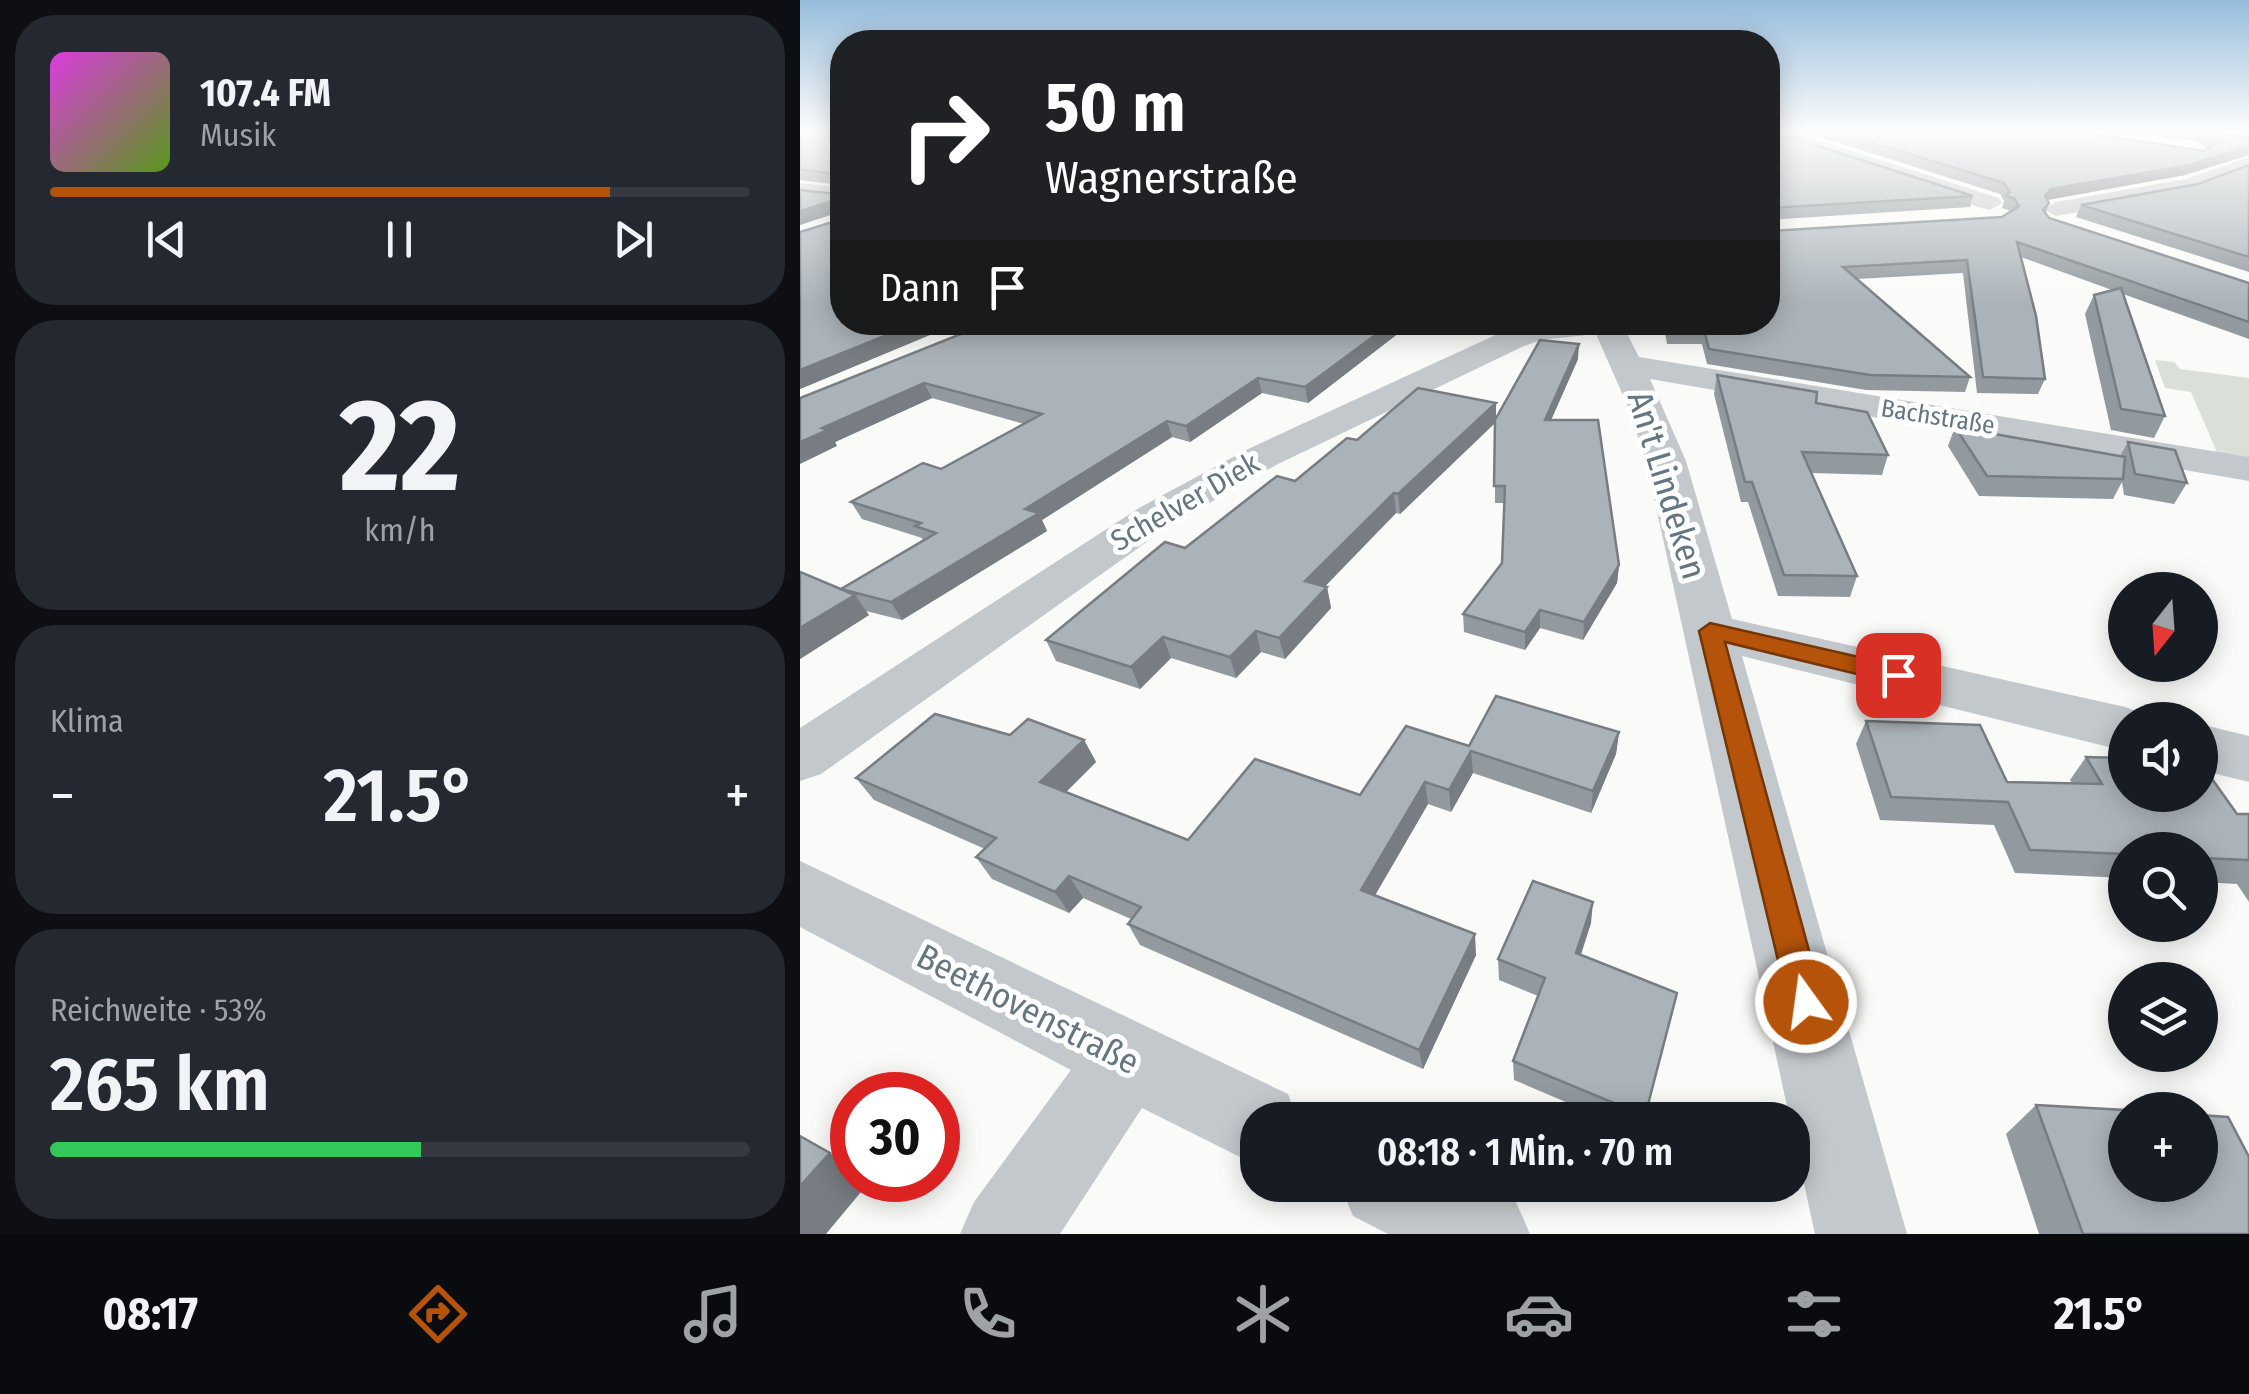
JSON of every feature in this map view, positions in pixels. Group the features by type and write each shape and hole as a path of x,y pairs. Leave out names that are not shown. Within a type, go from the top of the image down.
{"street":[{"path":"800,190 830,194"},
{"path":"1951,190 2030,215"},
{"path":"1961,220 2030,215 2166,190"},
{"name":"Schelver Diek","path":"800,758 1100,551 1262,457 1527,335"},
{"name":"Schelver Diek","path":"1583,335 1614,337"},
{"name":"Bachstraße","path":"1614,337 2249,469"},
{"name":"An't Lindeken","path":"1614,337 1666,461 1862,1234"},
{"path":"1710,631 2108,725"},
{"path":"2218,751 2249,759"},
{"name":"Beethovenstraße","path":"800,892 1240,1115"},
{"path":"1006,1234 1127,1060"},
{"path":"1419,1202 1484,1234"}],"shaded area":[{"path":"2155,360 2174,362 2180,369 2249,378 2249,462 2219,457 2191,392 2165,388"}],"building":[{"path":"800,190 830,193 830,202 800,211"},
{"path":"1780,190 1953,190 1973,196 1780,207"},
{"path":"2050,190 2045,196 2049,203 2043,210 2049,218 2249,283 2249,322 2017,242 2036,316 2045,379 1983,377 1967,260 1843,267 1970,377 1870,375 1709,349 1705,335 1780,335 1780,230 2002,217 2019,206 2014,198 2006,196 2010,192"},
{"path":"2167,190 2249,190 2249,257 2081,205"},
{"path":"830,223 830,335 887,335 800,370 800,232"},
{"path":"2121,288 2165,416 2121,409 2094,295"},
{"path":"958,335 1375,335 1305,387 1258,378 1186,426 1167,421 1025,509 1039,513 891,602 841,589 936,533 915,526 921,523 851,502 923,463 941,469 1042,414 924,383 822,428 828,430 800,442 800,398"},
{"path":"1540,340 1579,344 1545,420 1598,420 1619,565 1584,622 1540,610 1525,632 1463,614 1502,563 1505,486 1494,486 1495,420"},
{"path":"1717,375 1817,392 1816,403 1867,412 1888,455 1802,452 1857,576 1784,575 1752,482 1745,482"},
{"path":"1418,388 1496,403 1398,494 1394,493 1305,581 1327,587 1279,638 1256,631 1230,657 1163,637 1131,667 1046,640 1165,542 1185,548 1277,476 1295,481 1347,438 1357,440"},
{"path":"1955,427 2125,457 2123,479 1987,476"},
{"path":"2128,442 2175,450 2187,483 2135,474"},
{"path":"800,572 855,595 800,628"},
{"path":"1496,696 1619,732 1593,791 1471,751 1449,790 1425,782 1361,890 1475,934 1419,1050 1128,924 1141,907 1069,876 1055,892 976,857 996,838 856,778 935,714 1010,735 1028,719 1084,740 1040,782 1188,840 1255,759 1360,795 1406,726 1469,746"},
{"path":"1866,721 1980,725 2007,782 2102,784 2086,757 2108,758 2108,812 2218,812 2218,787 2237,814 2249,814 2249,860 2218,859 2218,832 2108,832 2108,853 2030,850 2008,802 1891,797"},
{"path":"1533,881 1593,902 1576,953 1677,993 1649,1102 1611,1102 1513,1061 1545,978 1498,959"},
{"path":"2036,1105 2108,1109 2108,1202 2218,1202 2218,1116 2228,1117 2249,1157 2249,1234 2083,1234"},
{"path":"800,1136 830,1153 800,1186"}],"route":[{"path":"1806,1002 1710,631 1898,675"}]}
